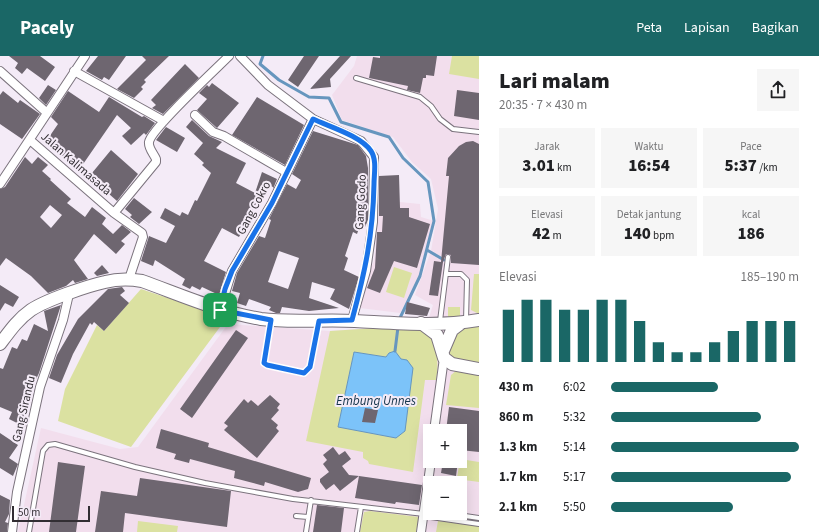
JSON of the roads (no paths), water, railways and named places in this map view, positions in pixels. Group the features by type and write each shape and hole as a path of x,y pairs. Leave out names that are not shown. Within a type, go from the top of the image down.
{"main road":[{"path":"0,344 17,322 31,310 69,294 106,282 129,279 142,281 220,310 271,320 352,320 421,323 438,329 479,320"},
{"path":"443,354 452,330 463,323"},
{"path":"438,329 443,354 452,364 479,369"}],"street":[{"path":"46,112 85,56"},
{"path":"114,213 156,162 156,159 149,146 149,140 164,121 229,56"},
{"name":"Gang Godo","path":"240,56 268,85 313,119 362,141 374,157 373,222 366,271 352,320"},
{"name":"Jalan Kalimasada","path":"0,71 46,112 30,140 114,213 142,233 143,236 129,279"},
{"path":"74,71 164,121"},
{"path":"195,116 213,132 224,136 286,172"},
{"name":"Gang Cokro","path":"220,310 225,289 232,271 272,203 313,119"},
{"path":"0,184 30,140"},
{"name":"Gang Sirandu","path":"12,532 17,492 40,387 63,320 69,294"},
{"path":"435,424 443,354"},
{"path":"422,532 425,520"}],"lane":[{"path":"356,78 420,97 431,106 440,119 453,129 479,132"},
{"path":"438,329 447,274 448,257"},
{"path":"447,274 461,274 467,280 463,323"},
{"path":"271,320 264,363 267,365 304,373 310,367 319,321"},
{"path":"29,532 43,451 48,444 55,444 135,467 205,483 293,499 423,513"},
{"path":"306,532 311,500"},
{"path":"357,532 361,507"},
{"path":"296,516 308,517"},
{"path":"467,516 479,518"},
{"path":"460,520 479,524"}],"water":[{"name":"Embung Unnes","path":"395,351 401,359 407,360 413,368 405,431 396,438 338,427 354,352 386,357 389,353"}],"waterway":[{"path":"263,56 260,64 279,80 309,97 329,98 341,122 389,137 403,158 428,182 434,221 420,276 399,320"},
{"path":"427,250 444,260"},
{"path":"395,351 398,327"}]}
